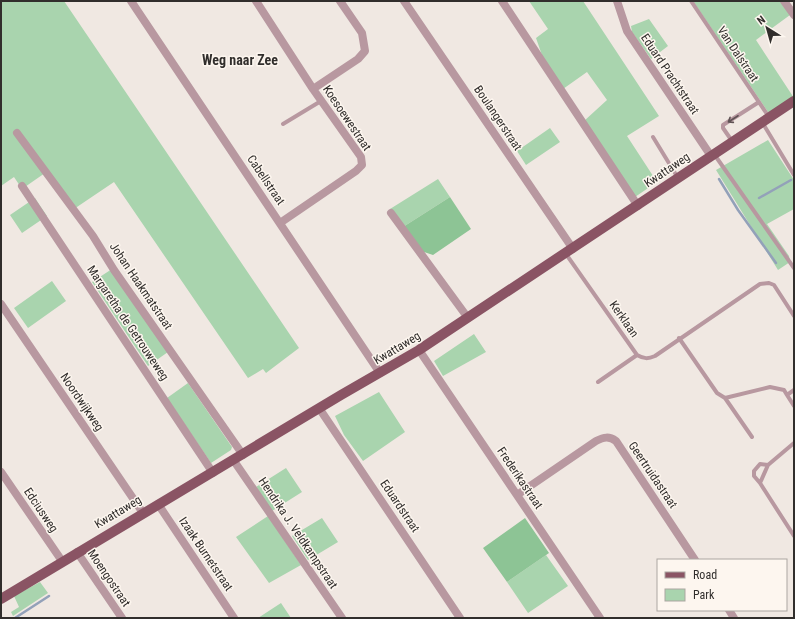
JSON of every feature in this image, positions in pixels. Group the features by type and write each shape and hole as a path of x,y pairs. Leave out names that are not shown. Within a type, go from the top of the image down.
{"main road":[{"name":"Kwattaweg","path":"1,599 77,552 419,350 638,206 794,100"}],"street":[{"name":"Cabellstraat","path":"131,1 380,373"},
{"name":"Koesoewestraat","path":"256,1 321,101 361,157 362,165 356,171 280,224"},
{"path":"313,89 358,59 365,51 362,33 340,1"},
{"name":"Boulangerstraat","path":"404,1 570,251"},
{"path":"502,1 638,206"},
{"name":"Eduard Prachtstraat","path":"617,1 627,31 713,155"},
{"path":"784,1 794,15"},
{"name":"Johan Haakmatstraat","path":"17,133 93,236 238,458"},
{"name":"Margaretha de Getrouweweg","path":"22,186 213,473"},
{"path":"392,213 468,318"},
{"name":"Noordwijkweg","path":"1,304 143,513"},
{"name":"Frederikastraat","path":"419,350 600,618"},
{"name":"Eduardstraat","path":"319,408 460,618"},
{"name":"Geertruidastraat","path":"517,495 596,441 602,438 612,438 616,441 694,559"},
{"name":"Hendrika J. Veldkampstraat","path":"238,458 342,618"},
{"name":"Edciusweg","path":"1,472 62,562"},
{"name":"Izaak Burnetstraat","path":"158,504 234,618"},
{"name":"Moengostraat","path":"77,552 122,618"}],"lane":[{"name":"Van Dalstraat","path":"691,1 759,102 766,120 794,175"},
{"path":"283,124 321,101"},
{"path":"732,142 723,128 723,125 759,102"},
{"path":"653,137 678,178"},
{"path":"713,155 794,268"},
{"name":"Kerklaan","path":"570,251 637,355 648,359 655,356 679,338 760,284 769,283 777,288 794,316"},
{"path":"679,338 716,392 725,398 752,437"},
{"path":"598,382 637,355"},
{"path":"725,398 770,387 784,390 794,406"},
{"path":"787,395 794,390"},
{"path":"760,483 768,465 794,443"},
{"path":"768,465 760,464 754,471 754,476 794,536"}],"green space":[{"path":"1,1 64,1 299,348 266,373 263,369 248,378 114,182 71,211 45,173 22,189 14,177 1,186"},
{"path":"529,1 583,1 659,116 627,136 657,182 635,197 584,121 607,100 587,72 563,89 544,61 536,38 548,29"},
{"path":"693,1 780,1 790,15 756,40 794,98 774,113 768,112"},
{"path":"649,19 668,46 651,59 632,32 631,26"},
{"path":"550,128 560,142 526,165 517,151"},
{"path":"768,140 794,180 794,209 767,224 789,256 790,262 778,270 716,170"},
{"path":"438,179 450,197 403,227 390,209"},
{"path":"450,197 471,229 433,255 421,251 403,227"},
{"path":"35,198 47,216 22,233 10,215"},
{"path":"112,269 168,352 148,366 92,282"},
{"path":"52,281 66,301 28,328 14,308"},
{"path":"474,334 486,352 443,376 434,361"},
{"path":"188,383 232,447 231,450 211,463 167,398"},
{"path":"379,392 405,432 363,461 344,435 335,416"},
{"path":"286,468 302,492 272,511 256,487"},
{"path":"268,516 301,565 269,583 236,537"},
{"path":"322,518 338,542 308,560 292,536"},
{"path":"525,518 549,553 507,582 483,548"},
{"path":"546,555 568,586 528,613 507,582"},
{"path":"40,582 48,593 13,616 11,612 19,607 14,596"},
{"path":"281,603 291,618 258,618"}],"waterway":[{"path":"719,179 738,210 776,263"},
{"path":"759,198 791,180"},
{"path":"15,618 49,596"}],"district":[{"name":"Weg naar Zee","path":"240,60"}]}
